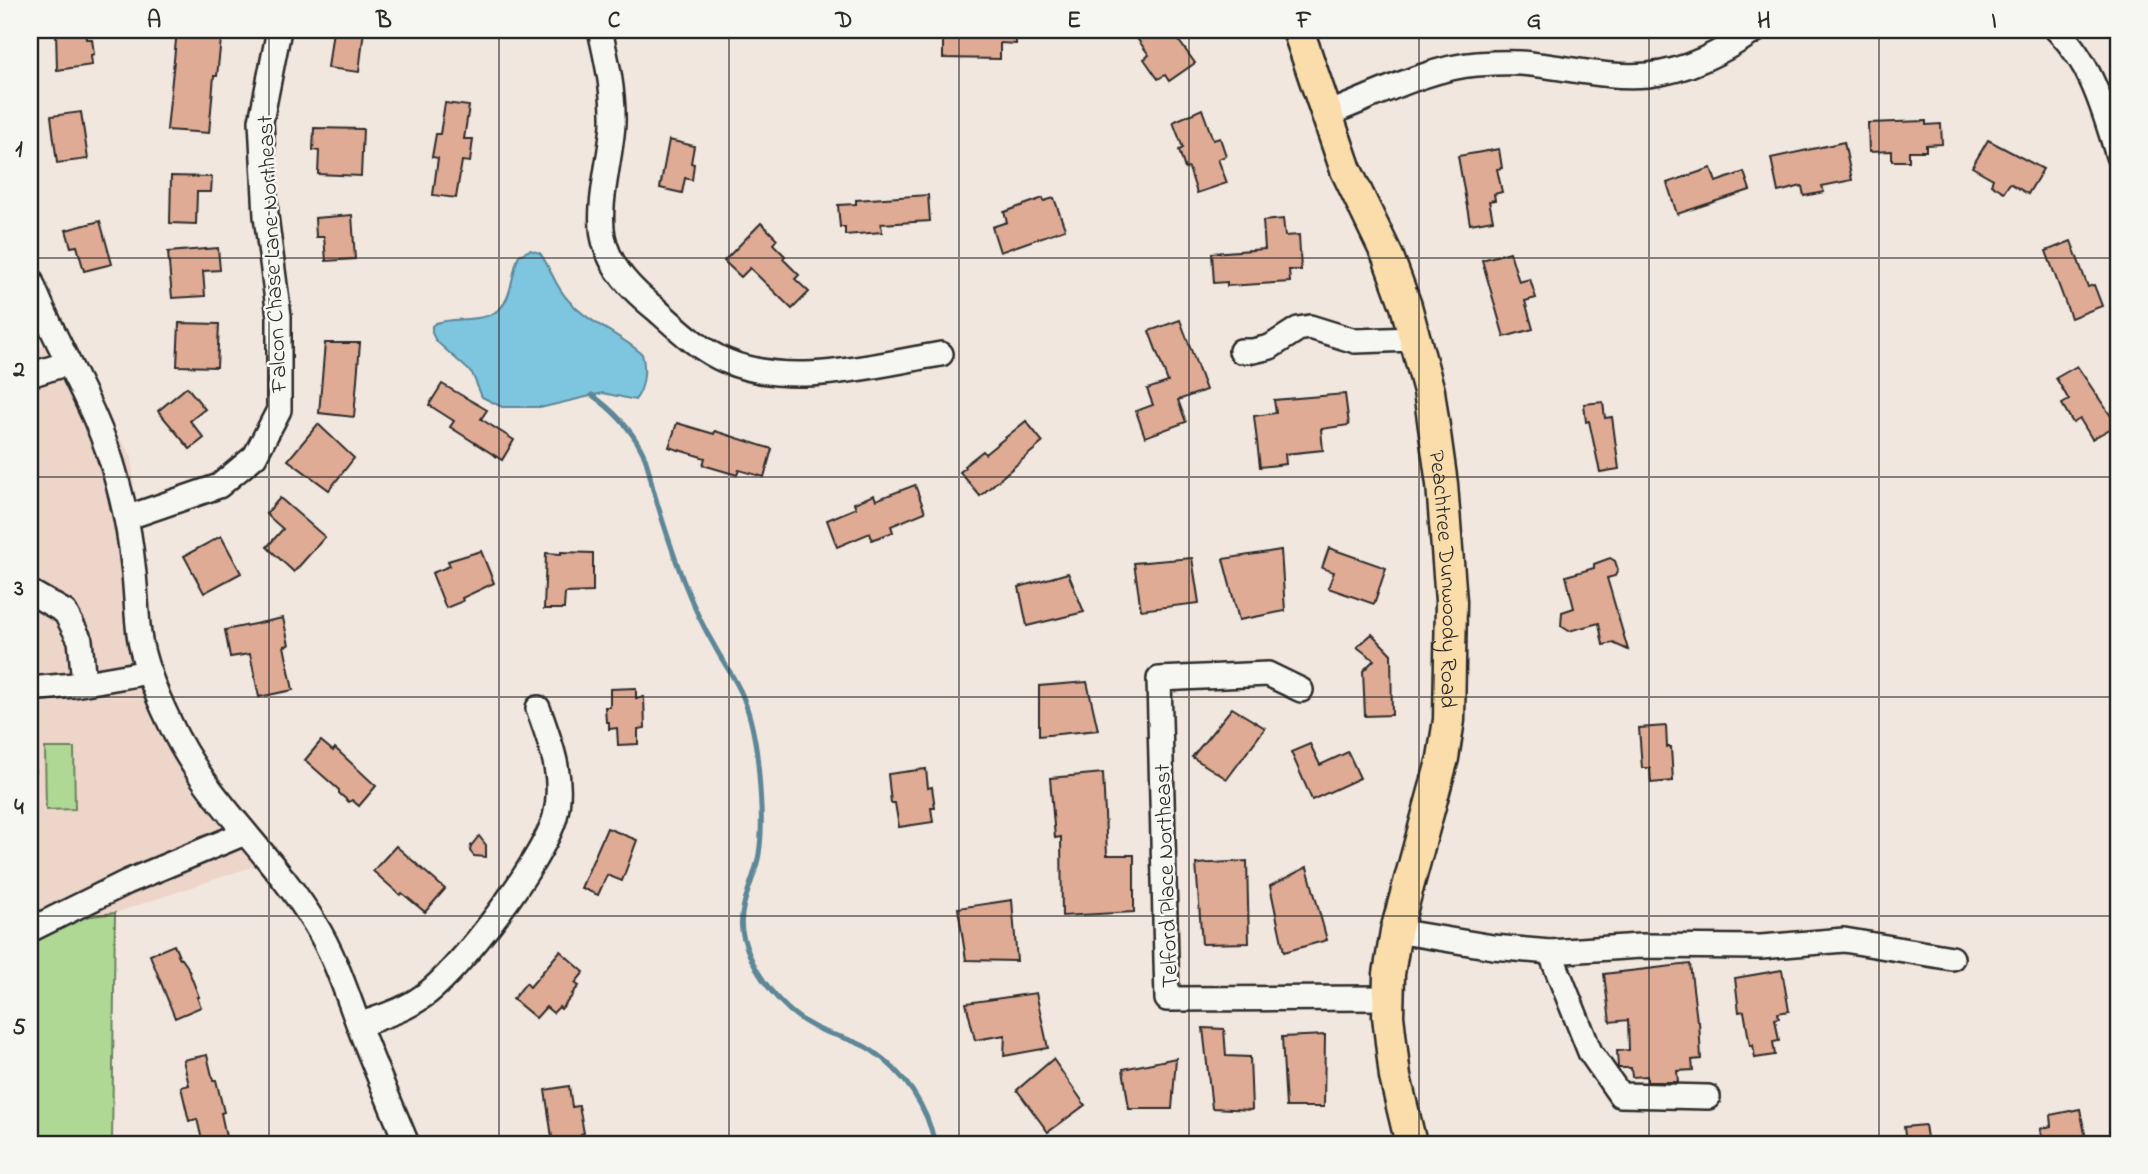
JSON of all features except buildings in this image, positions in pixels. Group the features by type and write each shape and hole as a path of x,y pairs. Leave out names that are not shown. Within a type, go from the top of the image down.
{"main road":[{"name":"Peachtree Dunwoody Road","path":"1298,30 1346,170 1388,257 1406,306 1429,391 1442,484 1451,601 1449,720 1443,758 1396,931 1389,974 1388,1016 1395,1077 1411,1144"}],"street":[{"name":"Falcon Chase Lane Northeast","path":"126,518 219,486 255,456 279,410 279,316 266,216 261,121 279,30"},
{"path":"600,30 613,97 613,126 602,235 610,259 638,295 698,345 725,361 754,371 807,375 941,354"},
{"path":"1325,115 1430,74 1474,64 1519,63 1624,76 1650,75 1674,70 1716,54 1756,30"},
{"path":"2057,30 2082,61 2098,94 2118,156"},
{"path":"30,278 48,323 103,435 126,518 139,634 149,672 170,725 220,804 286,880 316,926 341,975 407,1144"},
{"path":"1241,351 1270,347 1298,328 1310,327 1355,341 1414,339"},
{"path":"30,375 68,363"},
{"path":"30,593 65,612 80,640 84,683"},
{"path":"31,688 84,683 149,672"},
{"name":"Telford Place Northeast","path":"1301,690 1268,674 1159,679 1167,999 1389,998"},
{"path":"359,1026 405,1008 441,982 472,947 542,850 555,817 558,783 555,754 538,708"},
{"path":"30,929 127,882 244,833"},
{"path":"1396,931 1493,947 1550,952 1640,946 1761,947 1844,940 1952,958"},
{"path":"1550,952 1590,1052 1620,1095 1708,1097"}],"shaded area":[{"path":"30,345 54,346 132,456 140,615 177,745 284,856 115,913 30,924"}],"green space":[{"path":"30,747 35,747 35,809 30,809"},
{"path":"45,748 74,748 75,809 46,810"},
{"path":"115,913 112,1144 30,1144 30,924"}],"water":[{"path":"530,250 540,253 560,290 577,309 642,354 644,378 635,400 603,393 544,407 502,407 482,397 472,373 436,341 432,326 436,323 485,317 501,307 509,293 519,255"}],"waterway":[{"path":"592,395 620,419 643,454 686,589 740,690 749,716 758,765 761,834 757,864 742,912 742,931 746,946 761,976 795,1015 823,1031 865,1047 883,1059 904,1079 920,1103 935,1144"}]}
